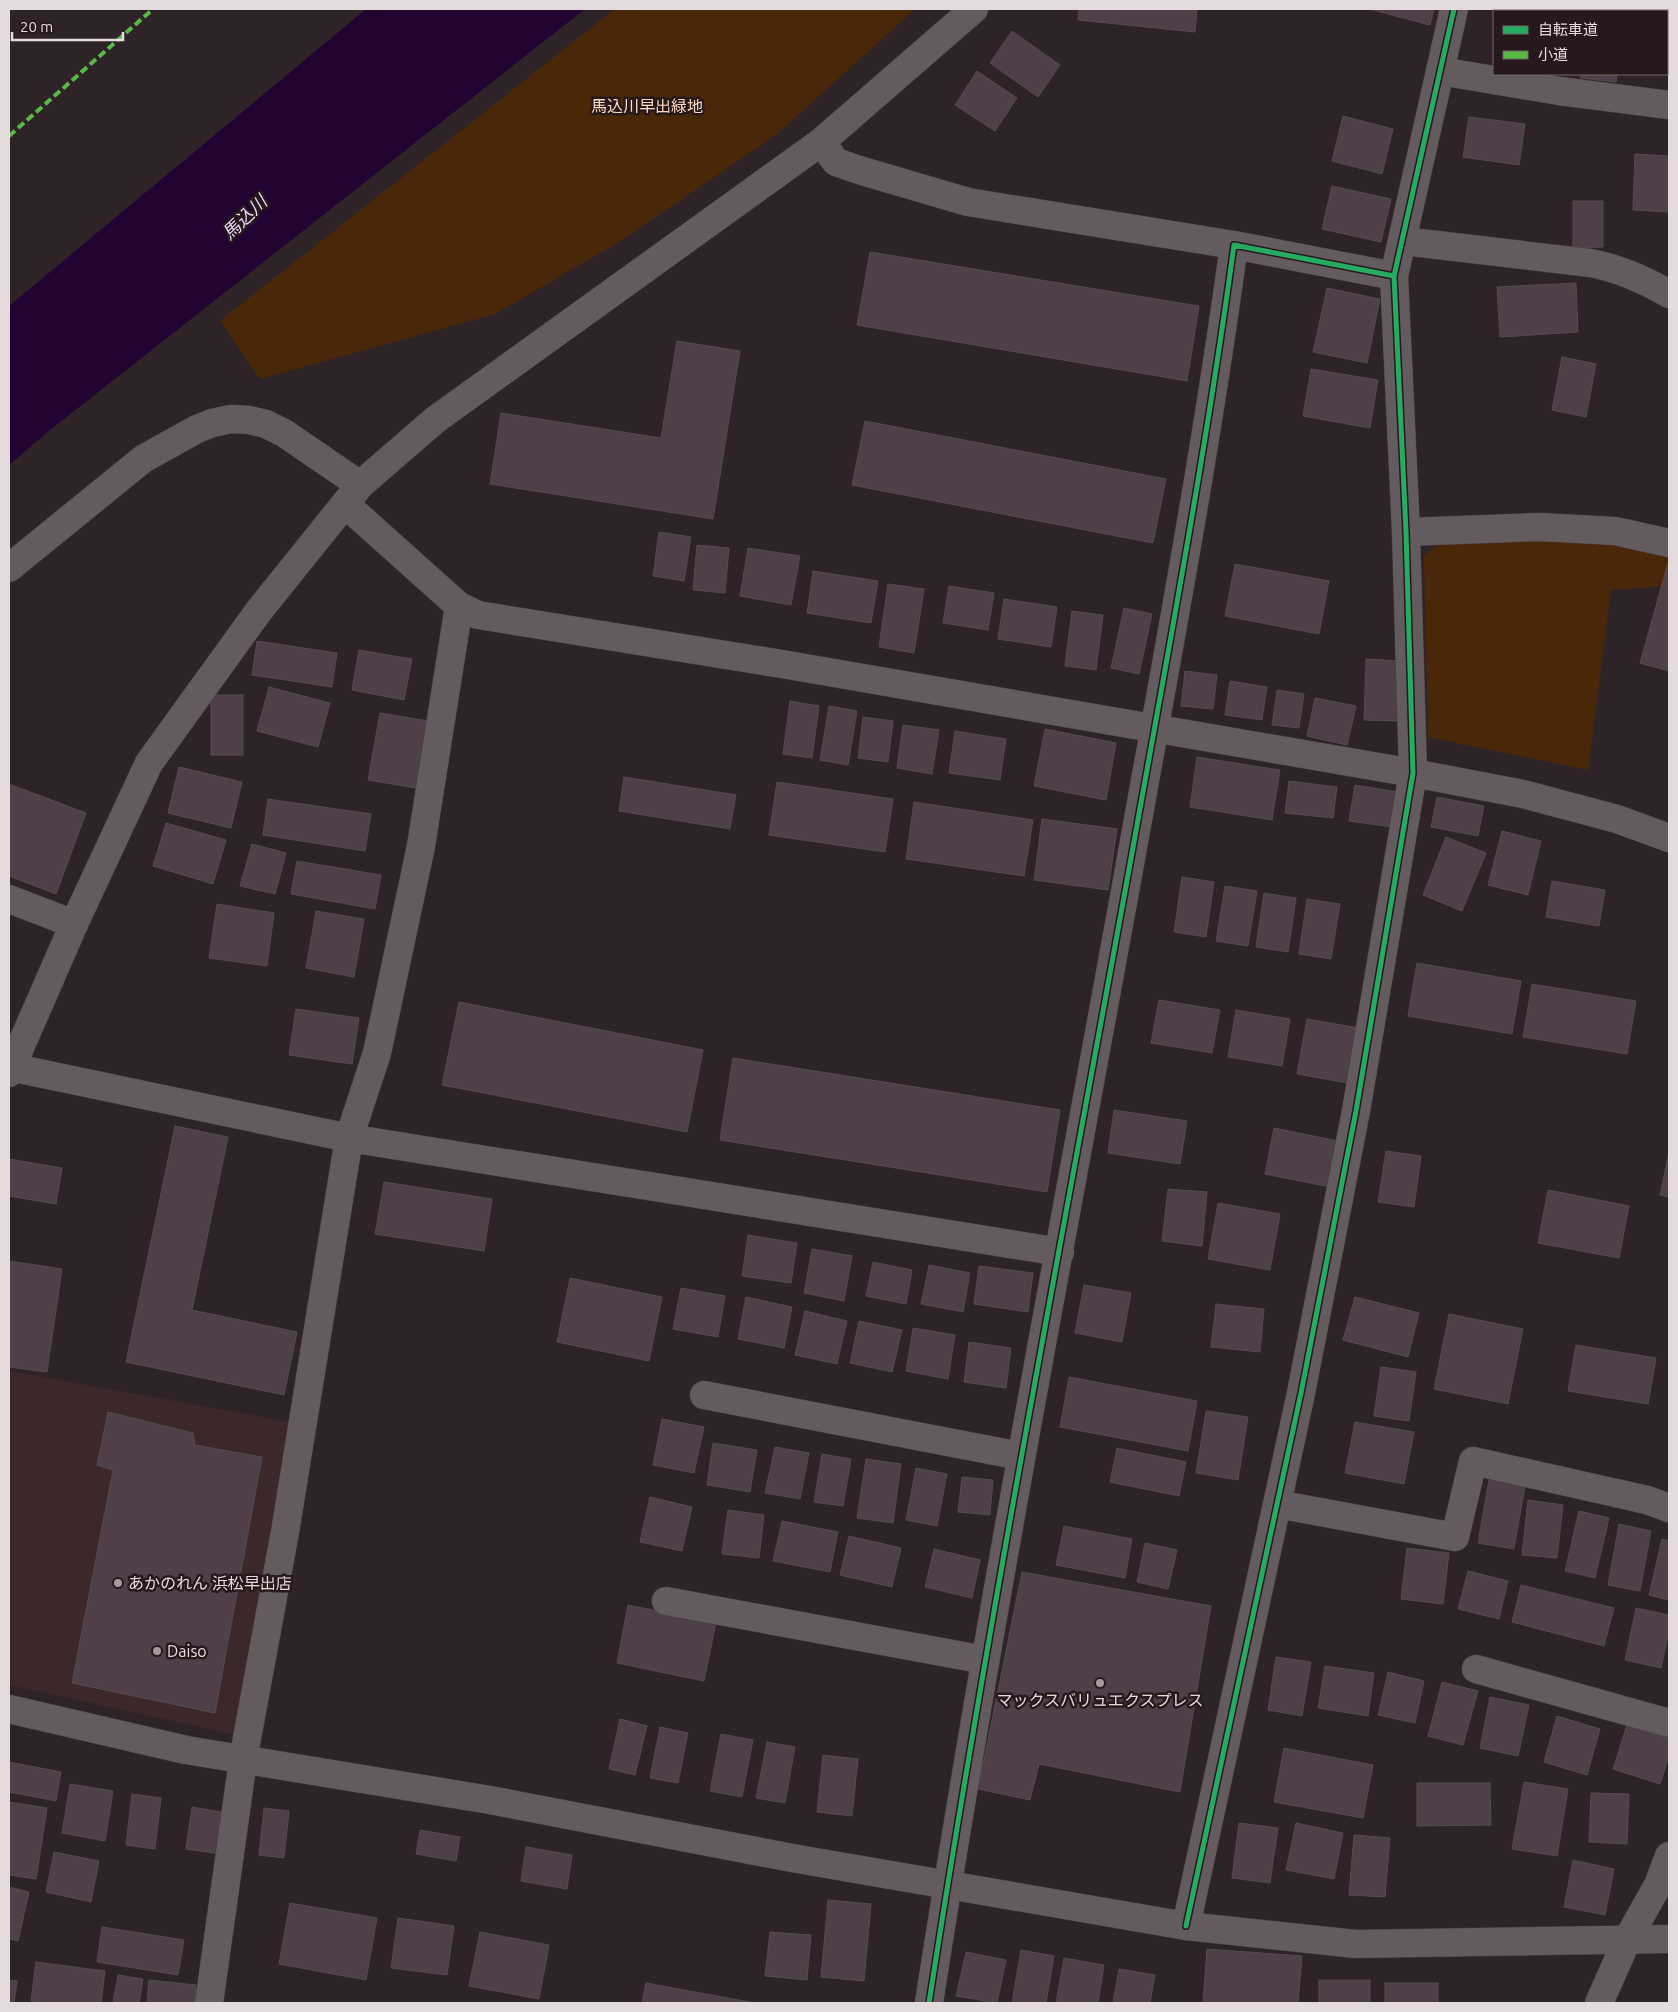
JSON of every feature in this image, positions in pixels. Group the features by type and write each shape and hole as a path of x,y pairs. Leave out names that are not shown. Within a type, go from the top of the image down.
{"street":[{"path":"974,9 821,142 435,420 353,495 258,612 149,764 74,924 18,1025 10,1070 349,1138 1060,1252"},
{"path":"1186,1926 1277,1504 1356,1111 1413,773 1406,532 1394,276 1454,9"},
{"path":"1440,71 1559,91 1669,104"},
{"path":"821,142 836,162 968,202 1234,245 1394,276"},
{"path":"1403,241 1606,266 1657,287 1669,294"},
{"path":"929,2003 985,1660 1060,1252 1218,365 1234,245"},
{"path":"9,568 143,459 197,429 212,423 231,419 249,420 266,424 284,433 353,495 459,606 478,615 782,664 1413,773 1523,794 1617,819 1669,838"},
{"path":"1406,532 1549,528 1615,531 1669,543"},
{"path":"209,2003 243,1760 287,1522 349,1138 378,1053 421,846 459,606"},
{"path":"9,899 74,924"},
{"path":"704,1395 1021,1456"},
{"path":"1277,1504 1455,1537 1473,1461 1630,1496 1669,1508"},
{"path":"666,1601 985,1660"},
{"path":"1476,1669 1669,1723"},
{"path":"9,1709 186,1750 490,1800 792,1858 1186,1926 1356,1944 1669,1939"},
{"path":"1599,2003 1627,1940 1658,1885 1669,1856"}],"shaded area":[{"path":"9,1371 290,1422 237,1735 9,1685"}],"green space":[{"name":"馬込川早出緑地","path":"615,9 915,9 776,135 614,245 495,314 260,379 220,321"},
{"path":"1609,540 1669,553 1669,586 1611,590 1588,770 1428,737 1424,555 1442,543"}],"water":[{"name":"馬込川","path":"366,9 585,9 50,430 9,465 9,306"}],"building":[{"path":"1079,9 1197,9 1195,32 1078,20"},
{"path":"1369,9 1434,9 1430,25"},
{"path":"1012,31 1060,65 1038,97 990,63"},
{"path":"977,71 1017,98 995,131 955,105"},
{"path":"1581,75 1617,75 1616,82 1580,78"},
{"path":"1343,116 1393,129 1382,174 1332,161"},
{"path":"1469,117 1525,124 1519,165 1463,157"},
{"path":"1635,154 1669,156 1669,212 1633,210"},
{"path":"1332,186 1391,199 1381,242 1322,229"},
{"path":"1573,201 1603,201 1603,247 1573,248"},
{"path":"870,252 1199,306 1187,381 857,325"},
{"path":"1576,283 1578,332 1500,337 1497,287"},
{"path":"1327,288 1380,299 1367,363 1313,352"},
{"path":"677,341 740,351 713,519 490,484 501,413 661,438"},
{"path":"1562,357 1596,364 1586,417 1552,410"},
{"path":"1311,369 1378,380 1370,428 1303,416"},
{"path":"865,421 1166,479 1153,543 852,485"},
{"path":"659,532 691,537 684,581 653,576"},
{"path":"697,545 729,548 725,593 693,590"},
{"path":"748,548 800,556 791,605 740,596"},
{"path":"1669,563 1669,671 1640,663"},
{"path":"1235,564 1329,581 1319,634 1225,616"},
{"path":"813,571 878,581 871,623 807,613"},
{"path":"888,584 924,589 914,653 879,647"},
{"path":"949,586 994,593 988,630 943,623"},
{"path":"1004,599 1057,607 1051,647 998,639"},
{"path":"1124,608 1152,614 1139,674 1111,668"},
{"path":"1072,611 1103,615 1096,670 1065,666"},
{"path":"257,641 337,653 332,687 252,675"},
{"path":"359,650 412,659 404,700 352,690"},
{"path":"1366,659 1400,661 1398,721 1364,720"},
{"path":"1185,671 1217,675 1213,709 1181,706"},
{"path":"1230,681 1267,687 1262,720 1225,715"},
{"path":"269,687 330,703 318,747 257,731"},
{"path":"1277,690 1304,694 1299,728 1272,725"},
{"path":"211,695 243,695 243,755 211,755"},
{"path":"1315,698 1356,706 1347,745 1307,736"},
{"path":"790,701 819,706 812,758 783,754"},
{"path":"829,706 857,711 848,765 820,760"},
{"path":"380,713 428,721 416,788 368,780"},
{"path":"863,717 893,721 888,762 858,758"},
{"path":"903,725 939,730 932,774 897,768"},
{"path":"1045,729 1116,743 1106,800 1034,786"},
{"path":"955,731 1006,739 1000,780 949,773"},
{"path":"1197,757 1280,770 1272,820 1190,807"},
{"path":"179,767 242,782 231,828 168,813"},
{"path":"624,777 736,795 730,829 619,811"},
{"path":"1289,781 1337,787 1333,818 1285,813"},
{"path":"777,782 893,799 885,852 769,835"},
{"path":"9,784 86,813 56,894 9,876"},
{"path":"1355,785 1397,792 1392,827 1349,821"},
{"path":"1437,797 1484,806 1478,836 1431,827"},
{"path":"268,799 371,814 365,851 263,835"},
{"path":"914,802 1033,820 1024,876 906,859"},
{"path":"1042,819 1117,829 1108,890 1034,880"},
{"path":"166,823 226,840 213,884 153,866"},
{"path":"1502,831 1541,841 1528,895 1488,885"},
{"path":"1446,837 1486,853 1462,911 1423,895"},
{"path":"252,844 286,853 275,894 240,886"},
{"path":"297,861 381,875 375,909 291,894"},
{"path":"1182,877 1214,882 1206,937 1174,932"},
{"path":"1552,881 1605,890 1599,926 1546,917"},
{"path":"1225,886 1257,891 1248,946 1216,941"},
{"path":"1264,893 1296,898 1288,952 1256,947"},
{"path":"1307,899 1340,904 1331,959 1299,954"},
{"path":"217,904 274,913 267,966 209,958"},
{"path":"316,911 364,919 354,977 306,968"},
{"path":"1417,963 1521,981 1512,1034 1408,1016"},
{"path":"1532,984 1636,1001 1627,1054 1523,1037"},
{"path":"1159,1000 1220,1010 1212,1053 1151,1043"},
{"path":"459,1002 703,1050 687,1132 442,1085"},
{"path":"296,1009 359,1018 352,1064 289,1055"},
{"path":"1236,1010 1290,1019 1282,1066 1228,1057"},
{"path":"1307,1019 1359,1028 1348,1083 1297,1074"},
{"path":"733,1058 1060,1110 1047,1192 720,1140"},
{"path":"1114,1110 1187,1121 1180,1164 1108,1153"},
{"path":"175,1126 228,1137 192,1310 297,1332 284,1395 126,1362"},
{"path":"1274,1128 1338,1141 1330,1187 1265,1174"},
{"path":"1386,1151 1421,1156 1414,1207 1378,1202"},
{"path":"1669,1152 1669,1197 1660,1195"},
{"path":"9,1159 62,1168 56,1204 9,1196"},
{"path":"384,1182 492,1199 484,1251 375,1234"},
{"path":"1168,1189 1207,1192 1202,1246 1162,1241"},
{"path":"1548,1190 1629,1206 1619,1258 1538,1243"},
{"path":"1218,1203 1280,1214 1270,1270 1208,1259"},
{"path":"748,1235 797,1243 791,1283 742,1276"},
{"path":"812,1249 852,1256 844,1301 804,1293"},
{"path":"9,1261 62,1269 47,1372 9,1367"},
{"path":"873,1262 912,1270 906,1304 866,1296"},
{"path":"929,1265 970,1273 963,1312 921,1304"},
{"path":"979,1266 1033,1273 1028,1312 974,1304"},
{"path":"570,1278 662,1297 649,1361 557,1342"},
{"path":"1084,1285 1131,1293 1122,1342 1075,1333"},
{"path":"681,1288 725,1296 718,1337 673,1329"},
{"path":"746,1297 792,1307 784,1348 738,1339"},
{"path":"1355,1297 1419,1313 1408,1357 1343,1340"},
{"path":"1216,1304 1264,1309 1260,1352 1211,1347"},
{"path":"805,1311 847,1321 837,1364 795,1355"},
{"path":"1449,1314 1523,1329 1508,1404 1434,1389"},
{"path":"859,1321 902,1330 892,1372 850,1363"},
{"path":"913,1328 955,1335 948,1379 906,1371"},
{"path":"969,1342 1011,1348 1006,1388 964,1382"},
{"path":"1576,1345 1656,1358 1648,1404 1568,1391"},
{"path":"1381,1367 1416,1372 1409,1421 1374,1416"},
{"path":"1069,1377 1197,1401 1188,1451 1060,1427"},
{"path":"1206,1411 1248,1417 1238,1480 1196,1473"},
{"path":"108,1412 193,1433 195,1445 262,1457 215,1713 72,1683 113,1470 97,1465"},
{"path":"662,1419 704,1427 694,1473 653,1465"},
{"path":"1355,1422 1414,1432 1404,1484 1345,1473"},
{"path":"713,1443 757,1450 750,1492 707,1485"},
{"path":"775,1447 809,1453 800,1499 765,1493"},
{"path":"1117,1448 1186,1462 1179,1496 1110,1482"},
{"path":"822,1454 851,1459 843,1506 814,1502"},
{"path":"866,1459 901,1464 893,1523 857,1518"},
{"path":"916,1468 947,1474 937,1526 906,1520"},
{"path":"962,1477 993,1480 990,1515 958,1512"},
{"path":"1489,1480 1525,1486 1514,1549 1478,1543"},
{"path":"650,1497 692,1507 682,1551 640,1542"},
{"path":"1528,1500 1563,1505 1557,1558 1522,1555"},
{"path":"728,1510 764,1515 759,1558 722,1554"},
{"path":"1579,1511 1609,1518 1595,1578 1565,1571"},
{"path":"782,1521 838,1532 830,1572 773,1561"},
{"path":"1619,1524 1651,1531 1640,1591 1608,1585"},
{"path":"1064,1526 1132,1539 1125,1578 1056,1565"},
{"path":"849,1536 901,1548 892,1587 840,1575"},
{"path":"1662,1539 1669,1541 1669,1600 1649,1595"},
{"path":"1145,1543 1177,1550 1168,1589 1137,1582"},
{"path":"1407,1548 1449,1553 1443,1604 1401,1599"},
{"path":"934,1549 980,1560 972,1598 925,1587"},
{"path":"1468,1571 1508,1581 1499,1619 1458,1609"},
{"path":"1022,1572 1211,1606 1180,1792 1039,1764 1030,1800 978,1789"},
{"path":"1521,1585 1614,1608 1604,1646 1512,1622"},
{"path":"628,1605 716,1623 704,1681 617,1663"},
{"path":"1636,1608 1669,1615 1669,1631 1661,1668 1625,1660"},
{"path":"1276,1657 1311,1662 1302,1716 1268,1710"},
{"path":"1325,1666 1374,1673 1368,1716 1318,1708"},
{"path":"1388,1672 1424,1681 1415,1723 1378,1715"},
{"path":"1442,1682 1478,1691 1463,1745 1428,1736"},
{"path":"1490,1697 1529,1705 1518,1756 1480,1748"},
{"path":"1557,1716 1600,1729 1587,1775 1544,1762"},
{"path":"620,1719 647,1726 635,1775 609,1769"},
{"path":"1627,1725 1669,1739 1669,1756 1660,1784 1613,1769"},
{"path":"660,1727 688,1733 678,1783 650,1778"},
{"path":"721,1734 753,1740 742,1797 710,1791"},
{"path":"767,1742 795,1747 785,1803 756,1798"},
{"path":"1284,1748 1373,1765 1363,1818 1274,1802"},
{"path":"823,1755 858,1759 852,1816 817,1812"},
{"path":"9,1762 61,1772 56,1801 9,1792"},
{"path":"1524,1782 1568,1789 1557,1856 1512,1849"},
{"path":"1417,1783 1490,1783 1491,1825 1417,1826"},
{"path":"70,1784 113,1791 105,1841 62,1833"},
{"path":"1591,1793 1629,1794 1627,1844 1589,1842"},
{"path":"132,1794 161,1798 155,1849 126,1845"},
{"path":"9,1802 47,1808 36,1879 9,1875"},
{"path":"192,1807 227,1813 221,1854 186,1849"},
{"path":"264,1808 289,1811 284,1858 259,1855"},
{"path":"1239,1823 1278,1828 1270,1883 1232,1878"},
{"path":"1296,1823 1343,1833 1334,1879 1286,1870"},
{"path":"420,1830 460,1837 456,1861 416,1854"},
{"path":"1354,1835 1390,1838 1385,1897 1349,1895"},
{"path":"526,1847 572,1855 567,1889 521,1881"},
{"path":"54,1852 99,1861 91,1902 46,1892"},
{"path":"1573,1860 1614,1869 1605,1915 1564,1907"},
{"path":"9,1887 29,1892 18,1941 9,1939"},
{"path":"828,1900 871,1904 864,1981 821,1977"},
{"path":"290,1903 377,1918 366,1980 279,1964"},
{"path":"398,1918 454,1926 447,1975 391,1968"},
{"path":"102,1927 184,1940 178,1975 97,1962"},
{"path":"480,1932 549,1945 539,1999 469,1986"},
{"path":"770,1932 811,1935 807,1980 765,1976"},
{"path":"1207,1949 1302,1956 1298,2003 1203,2003"},
{"path":"1021,1950 1054,1956 1046,2003 1012,2003"},
{"path":"966,1952 1006,1960 997,2003 956,1996"},
{"path":"1064,1958 1104,1965 1098,2003 1056,2003"},
{"path":"36,1962 105,1971 101,2003 48,2003 31,2001"},
{"path":"1119,1969 1155,1975 1150,2003 1113,2003"},
{"path":"118,1975 143,1979 139,2003 113,2003"},
{"path":"9,1980 17,1981 14,2003 9,2003"},
{"path":"149,1980 196,1985 194,2003 147,2003"},
{"path":"1319,1980 1370,1980 1370,2003 1319,2003"},
{"path":"646,1983 755,2003 642,2003"},
{"path":"1385,1983 1438,1983 1438,2003 1385,2003"}],"marked path":[{"path":"9,136 153,9"}],"cycle path":[{"path":"1186,1926 1301,1393 1356,1111 1413,773 1406,532 1394,276 1454,9"},
{"path":"929,2003 1000,1575 1185,555 1234,245 1394,276"}],"place":[{"name":"あかのれん 浜松早出店","path":"118,1583"},
{"name":"Daiso","path":"157,1651"},
{"name":"マックスバリュエクスプレス","path":"1100,1683"}]}
